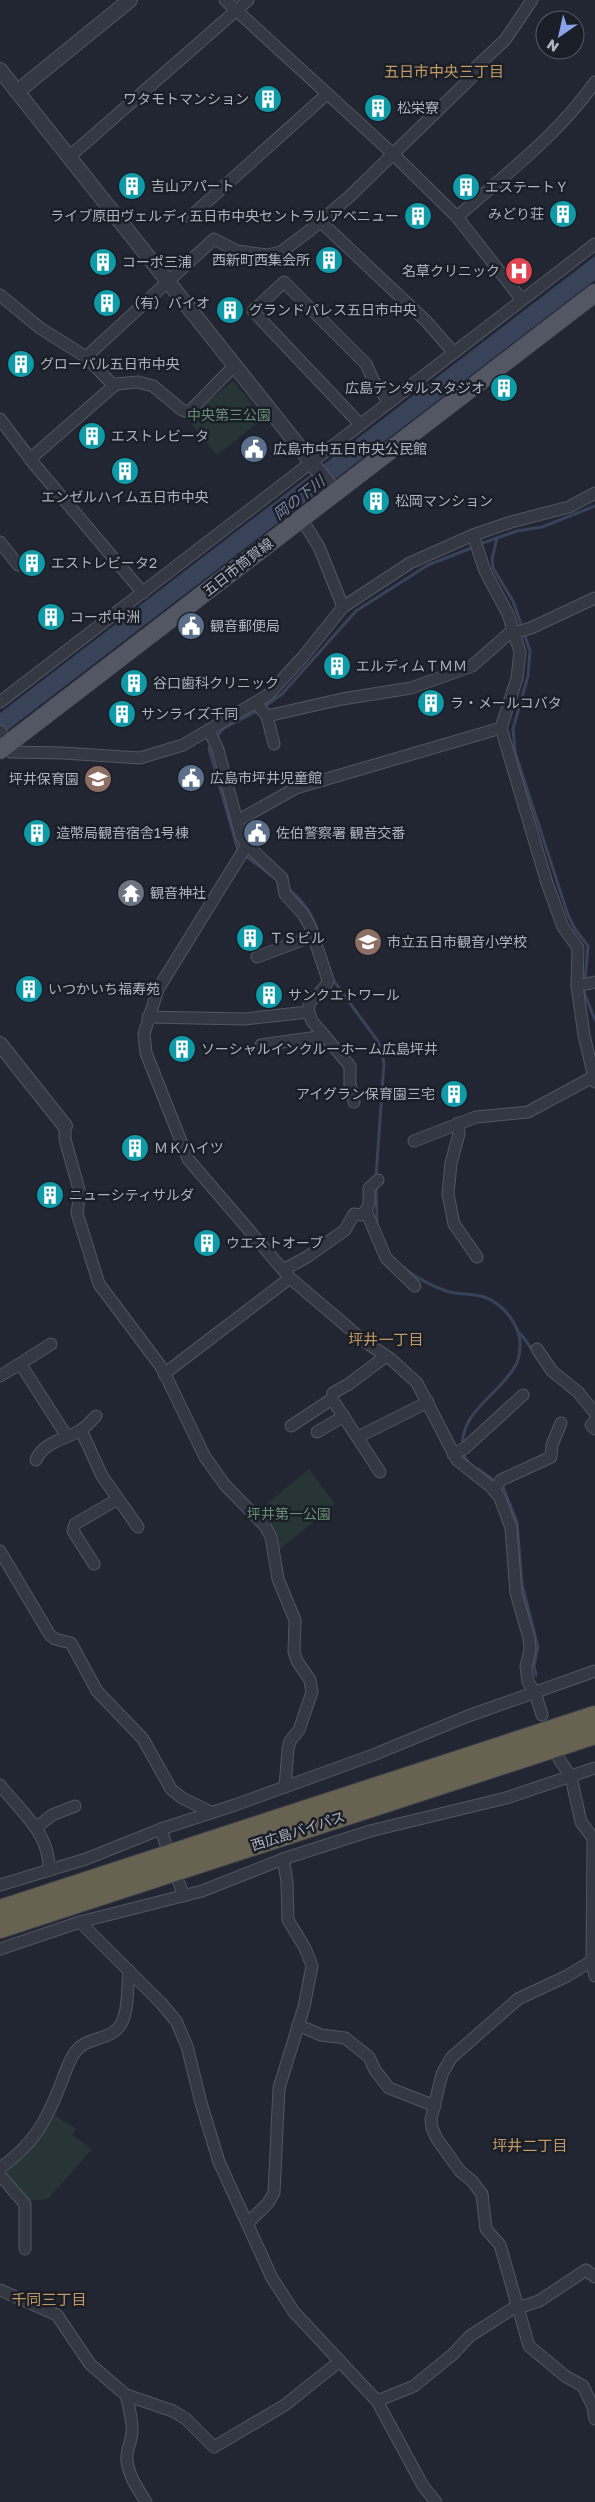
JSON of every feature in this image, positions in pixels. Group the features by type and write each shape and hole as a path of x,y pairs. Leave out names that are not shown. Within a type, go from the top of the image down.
{"highway":[{"name":"西広島バイパス","path":"0,1910 595,1716"},
{"name":"西広島バイパス","path":"0,1928 595,1734"}],"main road":[{"name":"五日市筒賀線","path":"3,741 301,518 333,489 595,293"}],"street":[{"path":"18,91 130,0"},
{"path":"225,0 392,153 457,217 522,300"},
{"path":"70,157 248,0"},
{"path":"86,356 214,239 237,251 275,254 321,222 473,76 474,69 505,40 532,0"},
{"path":"0,70 333,489"},
{"path":"457,217 553,131 583,99 595,82"},
{"path":"190,217 327,94"},
{"path":"321,222 426,321 454,352"},
{"path":"0,702 314,464 360,424 595,244"},
{"path":"360,424 253,311 284,282 366,364 374,382 389,402"},
{"path":"0,295 40,328 86,356 114,386"},
{"path":"30,459 114,386 130,382 146,384 160,390 182,410 189,412 235,365"},
{"path":"0,419 30,459 143,593"},
{"path":"3,741 11,752 140,758 212,736 276,688 342,607 410,563 511,522 569,507 595,494"},
{"path":"301,518 319,547 342,607"},
{"path":"414,1141 476,1116 528,1112 594,1080 585,985 578,948 563,927 550,892 501,728 519,666 518,631 486,571 473,537"},
{"path":"0,542 18,566"},
{"path":"266,716 342,699 411,688 472,666 518,631 595,598"},
{"path":"256,703 266,716 274,744"},
{"path":"237,821 296,788 501,728"},
{"path":"212,736 244,850 282,878 284,890 303,914 313,936 328,980 309,1003 308,1012 350,1066 350,1088 354,1102"},
{"path":"244,850 158,989 148,1016 143,1044 188,1159 287,1273 364,1342 386,1356 417,1383 458,1451 465,1468 496,1486 511,1528 516,1593 529,1638 530,1650 526,1667 528,1682 535,1692 542,1715"},
{"path":"257,957 313,936"},
{"path":"148,1016 244,1019 308,1012"},
{"path":"261,1045 325,1036"},
{"path":"0,1044 65,1126 65,1139 80,1193 77,1213 99,1284 164,1374 205,1457 225,1485 265,1526 271,1536 278,1579 295,1620 294,1652 296,1661 310,1680 312,1692 299,1730 290,1742 288,1749 285,1787"},
{"path":"458,1124 459,1134 451,1163 448,1194 454,1224 477,1257"},
{"path":"164,1374 307,1257 345,1230 354,1214 361,1215 366,1211 369,1208 368,1188 376,1181"},
{"path":"366,1211 386,1258 415,1286"},
{"path":"0,1376 51,1344"},
{"path":"537,1348 552,1371 578,1392 595,1422"},
{"path":"380,1472 332,1399 332,1393 349,1384 386,1356"},
{"path":"18,1365 23,1368 66,1435"},
{"path":"458,1451 523,1396"},
{"path":"291,1426 332,1399"},
{"path":"358,1437 428,1402"},
{"path":"36,1460 38,1454 66,1435 81,1430 96,1416"},
{"path":"317,1432 344,1416"},
{"path":"496,1486 551,1457 552,1445 561,1423"},
{"path":"81,1430 102,1476 138,1527"},
{"path":"94,1564 73,1531 75,1524 118,1499"},
{"path":"0,1551 50,1635 54,1639 71,1643 93,1680 97,1691 143,1739 171,1789 182,1798 211,1812"},
{"path":"3,1881 49,1870 114,1849 161,1829 285,1787 595,1671"},
{"path":"559,1759 572,1777 581,1822 593,1838 593,1960 595,1976"},
{"path":"0,1949 80,1922 184,1896 239,1878 283,1859 370,1831 506,1798 595,1768"},
{"path":"0,1785 37,1827 45,1841 49,1870"},
{"path":"37,1827 52,1815 75,1806"},
{"path":"161,1829 166,1845"},
{"path":"248,2223 268,2203 274,2193 278,2088 304,2007 312,1966 305,1948 288,1920 287,1881 283,1859"},
{"path":"179,1882 184,1896"},
{"path":"80,1922 162,2003 176,2022 187,2046 201,2103 219,2162 272,2278 286,2301 377,2401 423,2486 436,2502"},
{"path":"593,1960 518,1999 451,2058 444,2069 432,2128 437,2139 460,2171 472,2181 482,2194 486,2229 500,2245 529,2346 566,2376 583,2386 593,2406 595,2419"},
{"path":"0,2168 21,2152 35,2138 54,2102 72,2057 78,2048 87,2042 108,2036 117,2030 122,2022 129,1971"},
{"path":"298,2025 321,2035 345,2038 370,2057 374,2070 389,2088 435,2106"},
{"path":"0,2175 25,2204 25,2249"},
{"path":"377,2401 414,2386 452,2355 470,2336 518,2307 538,2302 586,2270 595,2277"},
{"path":"0,2290 57,2315 90,2364 126,2395 173,2411 186,2419 214,2447 285,2405 340,2361"},
{"path":"126,2395 131,2413 132,2434 126,2453 126,2461 130,2474 146,2502"}],"green space":[{"name":"中央第三公園","path":"233,381 264,418 217,455 193,426 193,414"},
{"name":"坪井第一公園","path":"309,1469 335,1504 278,1551 261,1509"},
{"path":"53,2114 76,2129 72,2135 92,2149 48,2199 26,2201 7,2178 7,2171 31,2148"}],"water":[{"name":"岡の下川","path":"595,256 595,280 0,736 0,713"}],"waterway":[{"path":"480,544 517,531 542,527 595,506"},
{"path":"497,538 492,559 493,568 513,601 530,651 528,676 513,729 515,752 568,915 575,929 588,946 584,992 595,1020"},
{"path":"264,707 282,694 356,611 428,565 474,547"},
{"path":"216,737 224,728 259,710"},
{"path":"212,742 209,749 238,850 272,876"},
{"path":"287,888 305,905 316,927 321,943"},
{"path":"331,977 379,1043 384,1063 376,1177"},
{"path":"376,1185 377,1224"},
{"path":"403,1267 423,1281 446,1291 484,1297 498,1304 510,1316 520,1338 520,1349 515,1366 507,1378 473,1415 467,1425 463,1437 463,1449 465,1458 469,1463"},
{"path":"520,1333 534,1352"},
{"path":"478,1469 503,1487 517,1522 522,1584 538,1647 534,1666 536,1675"}],"place":[{"name":"ワタモトマンション","path":"268,99"},
{"name":"松栄寮","path":"378,108"},
{"name":"吉山アパート","path":"132,186"},
{"name":"エステートＹ","path":"466,187"},
{"name":"みどり荘","path":"563,214"},
{"name":"ライブ原田ヴェルディ五日市中央セントラルアベニュー","path":"418,216"},
{"name":"西新町西集会所","path":"329,260"},
{"name":"コーポ三浦","path":"103,262"},
{"name":"名草クリニック","path":"519,271"},
{"name":"（有）バイオ","path":"107,303"},
{"name":"グランドパレス五日市中央","path":"230,310"},
{"name":"グローバル五日市中央","path":"21,364"},
{"name":"広島デンタルスタジオ","path":"504,388"},
{"name":"エストレビータ","path":"92,436"},
{"name":"広島市中五日市央公民館","path":"254,449"},
{"name":"エンゼルハイム五日市中央","path":"125,471"},
{"name":"松岡マンション","path":"376,501"},
{"name":"エストレビータ2","path":"32,563"},
{"name":"コーポ中洲","path":"51,617"},
{"name":"観音郵便局","path":"191,626"},
{"name":"エルディムＴＭＭ","path":"337,666"},
{"name":"谷口歯科クリニック","path":"134,683"},
{"name":"ラ・メールコバタ","path":"431,703"},
{"name":"サンライズ千同","path":"122,714"},
{"name":"広島市坪井児童館","path":"191,778"},
{"name":"坪井保育園","path":"98,779"},
{"name":"造幣局観音宿舎1号棟","path":"37,833"},
{"name":"佐伯警察署 観音交番","path":"257,833"},
{"name":"観音神社","path":"131,893"},
{"name":"ＴＳビル","path":"250,938"},
{"name":"市立五日市観音小学校","path":"368,942"},
{"name":"いつかいち福寿苑","path":"29,989"},
{"name":"サンクエトワール","path":"269,995"},
{"name":"ソーシャルインクルーホーム広島坪井","path":"182,1049"},
{"name":"アイグラン保育園三宅","path":"454,1094"},
{"name":"ＭＫハイツ","path":"135,1148"},
{"name":"ニューシティサルダ","path":"50,1195"},
{"name":"ウエストオーブ","path":"207,1243"}],"district":[{"name":"五日市中央三丁目","path":"444,72"},
{"name":"坪井一丁目","path":"386,1340"},
{"name":"坪井二丁目","path":"530,2146"},
{"name":"千同三丁目","path":"49,2300"}]}
